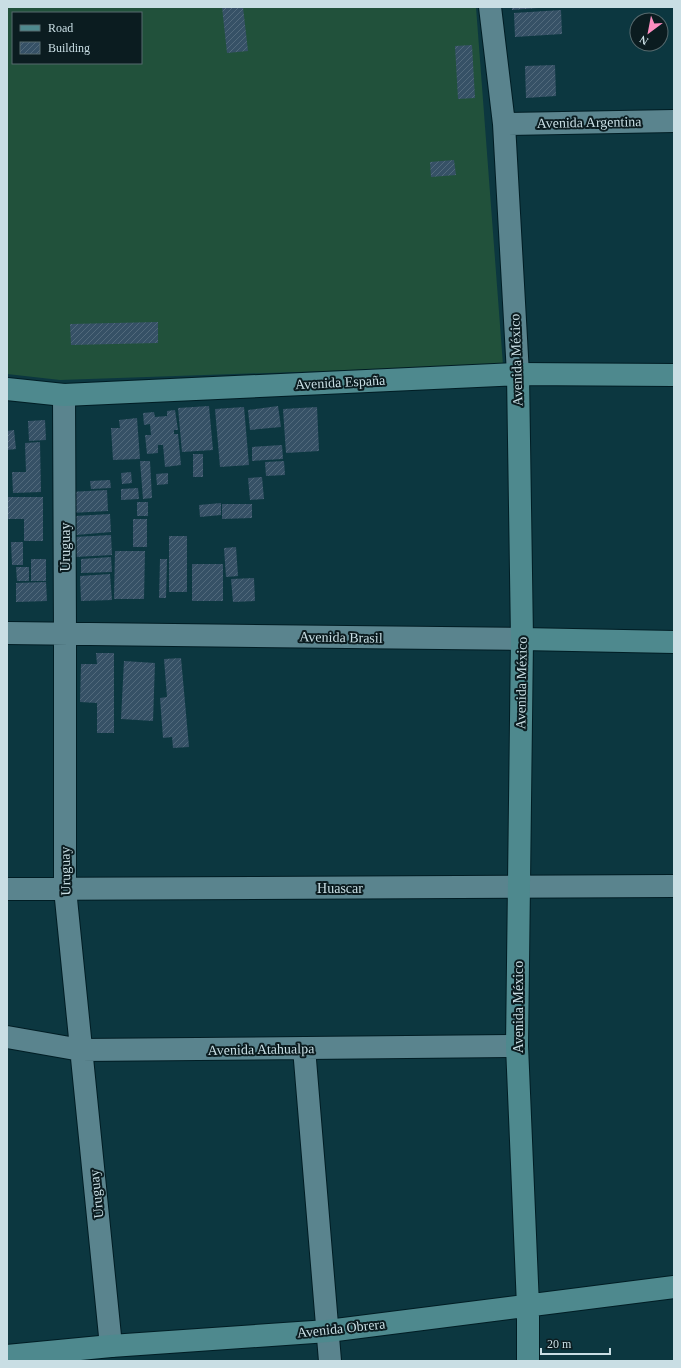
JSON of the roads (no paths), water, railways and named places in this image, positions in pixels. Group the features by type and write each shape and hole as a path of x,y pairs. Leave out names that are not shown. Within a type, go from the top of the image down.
{"street":[{"name":"Avenida México","path":"490,7 504,124 518,374 522,639 517,1046 528,1306 528,1361"},
{"name":"Avenida Argentina","path":"504,124 674,121"},
{"name":"Avenida España","path":"7,389 64,395 518,374 674,375"},
{"name":"Uruguay","path":"64,395 65,889 111,1346"},
{"name":"Avenida Brasil","path":"7,633 674,642"},
{"name":"Huascar","path":"7,889 674,886"},
{"name":"Avenida Atahualpa","path":"7,1037 81,1050 517,1046"},
{"path":"304,1048 330,1361"},
{"name":"Avenida Obrera","path":"7,1356 111,1346 328,1331 674,1287"}]}
